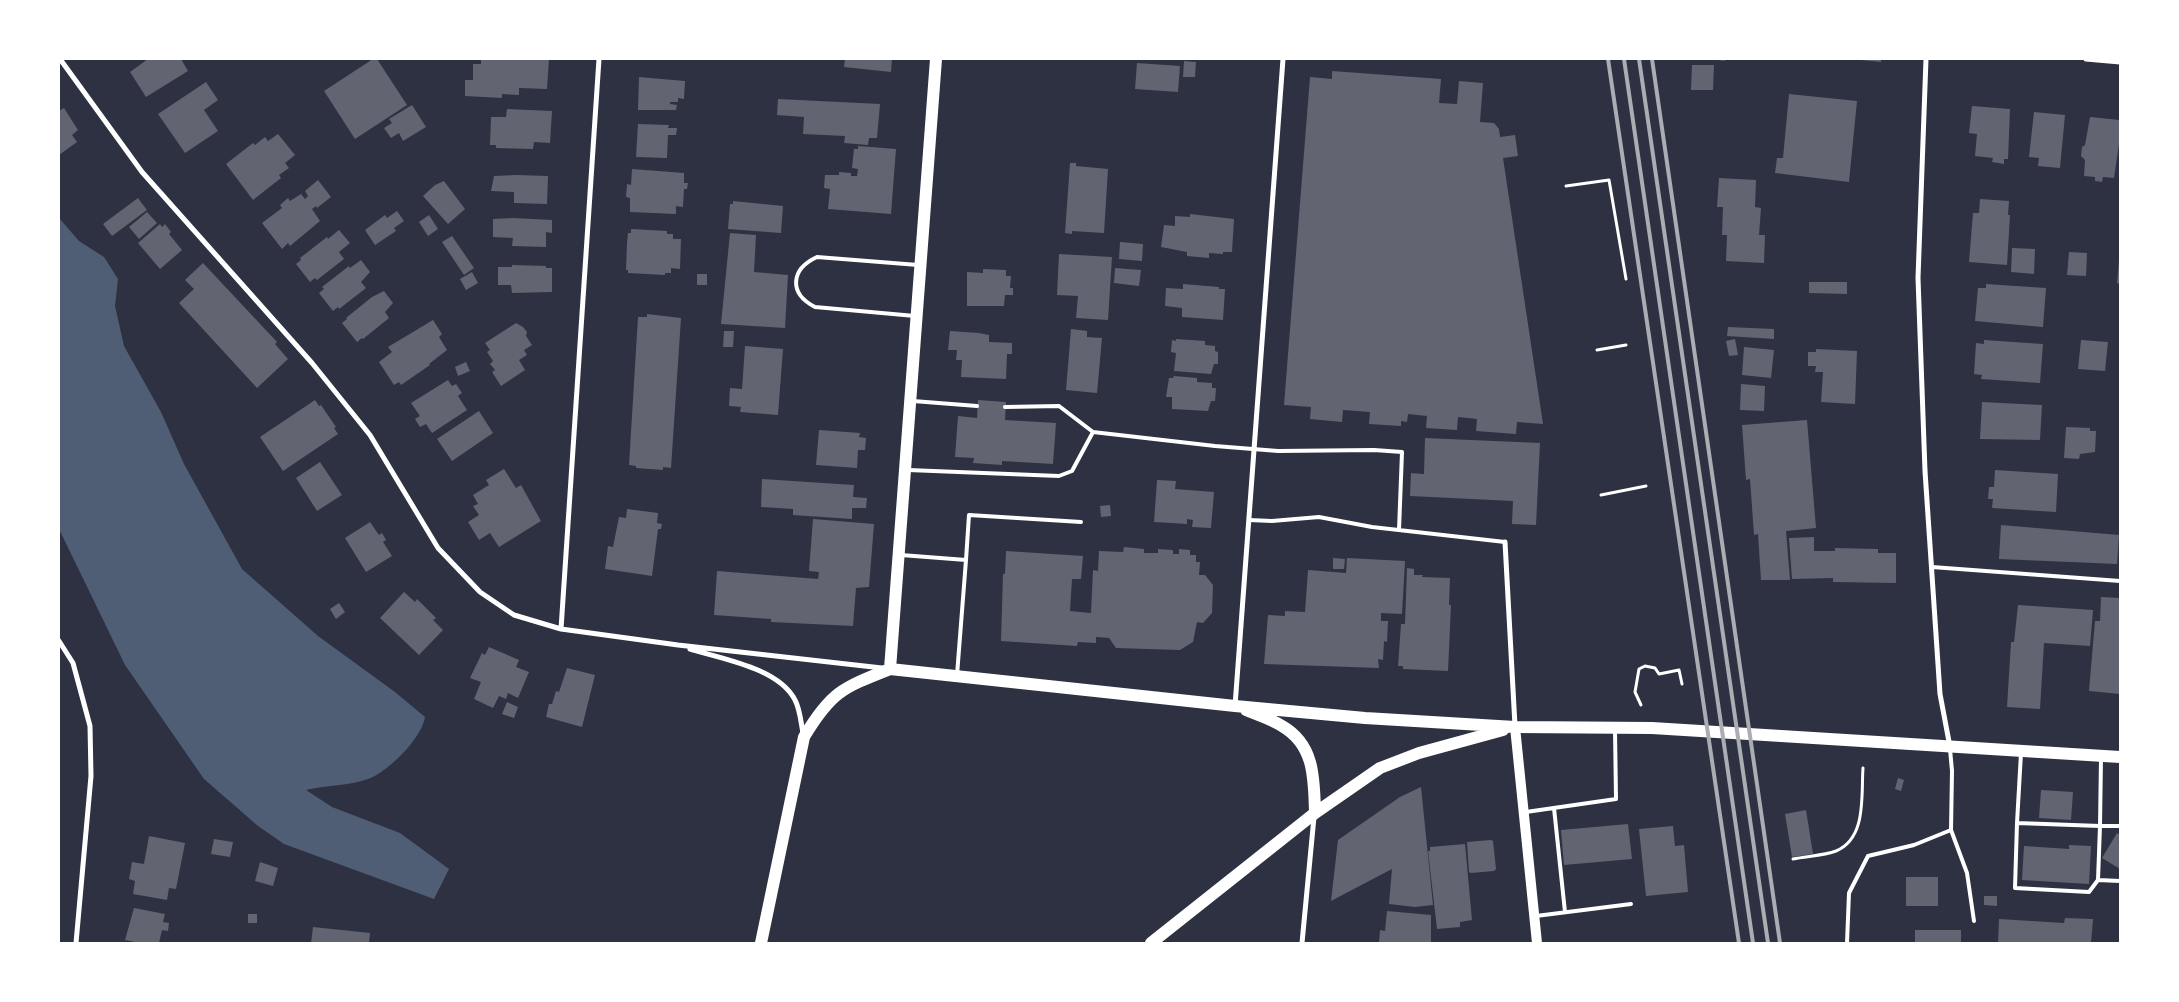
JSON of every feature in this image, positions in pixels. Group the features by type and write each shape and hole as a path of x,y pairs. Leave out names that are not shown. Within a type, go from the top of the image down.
{"main road":[{"path":"890,669 936,59"},
{"path":"761,943 804,737 820,711 837,694 851,685 890,669 1365,718 1515,727 1662,729 2120,757"},
{"path":"1235,706 1283,726 1304,747 1314,772 1315,813"},
{"path":"1151,943 1315,813 1380,768 1419,753 1515,727"},
{"path":"1515,727 1537,943"}],"street":[{"path":"60,59 142,172 312,363 370,435 438,548 480,592 514,615 561,629 678,645 890,669"},
{"path":"561,629 599,59"},
{"path":"1235,706 1283,59"},
{"path":"1926,59 1918,278 1925,470 1942,708 1950,747"},
{"path":"2086,59 2120,62"},
{"path":"1505,542 1515,727"},
{"path":"59,641 73,663 90,726 91,776 76,943"},
{"path":"678,645 766,674 785,685 795,700 804,737"},
{"path":"1302,943 1315,813"}],"lane":[{"path":"917,316 815,307 803,301 796,286 798,276 805,263 817,257 920,265"},
{"path":"910,401 977,406"},
{"path":"1006,407 1059,406 1094,432 1215,446 1278,450 1374,450 1402,452 1399,530"},
{"path":"905,470 1059,476 1072,471 1094,432"},
{"path":"957,676 969,515 1081,522"},
{"path":"1249,520 1272,521 1319,517 1399,530 1505,542"},
{"path":"899,554 966,560"},
{"path":"1932,567 2120,581"},
{"path":"1524,813 1616,799 1614,728"},
{"path":"1950,747 1952,830 1967,873 1974,921"},
{"path":"2021,751 2015,888 2089,892 2098,880 2102,756"},
{"path":"1554,808 1565,912"},
{"path":"2018,823 2120,826"},
{"path":"1847,943 1849,893 1868,856 1914,845 1952,830"},
{"path":"2098,880 2120,881"},
{"path":"1534,916 1631,904"}],"path":[{"path":"1566,186 1609,180 1626,280"},
{"path":"1597,350 1626,345"},
{"path":"1601,495 1646,486"},
{"path":"1641,706 1636,692 1639,668 1645,666 1656,668 1659,674 1679,670 1682,684"},
{"path":"1793,859 1836,851 1854,838 1861,813 1863,768"}],"water":[{"path":"59,218 79,241 104,257 118,279 115,306 124,346 161,412 184,464 242,569 318,636 395,692 425,717 418,735 411,744 394,762 376,775 353,783 306,790 332,807 400,833 449,869 434,899 284,844 258,826 204,779 125,665 59,529"}],"building":[{"path":"148,59 181,59 188,71 146,97 130,72"},
{"path":"373,59 377,59 407,105 355,139 324,91"},
{"path":"481,59 549,59 547,89 519,88 519,95 502,94 502,98 465,96 465,80 473,80 473,64 481,64"},
{"path":"845,59 892,59 891,72 844,67"},
{"path":"1851,59 1881,59 1881,62"},
{"path":"1184,61 1196,62 1195,77 1183,77"},
{"path":"1137,63 1180,66 1178,92 1135,89"},
{"path":"1692,65 1714,65 1713,90 1691,90"},
{"path":"1332,71 1441,79 1439,103 1457,104 1459,81 1483,83 1480,122 1494,123 1499,129 1500,137 1515,135 1518,156 1503,158 1543,424 1517,422 1516,434 1476,431 1477,419 1458,417 1457,430 1426,428 1427,416 1408,414 1407,422 1401,421 1401,426 1369,424 1370,412 1343,410 1342,422 1310,419 1311,407 1284,405 1310,77 1332,79"},
{"path":"639,77 685,81 684,99 678,98 678,102 670,102 670,104 677,105 676,110 638,110"},
{"path":"206,82 218,100 204,110 218,131 185,153 158,114"},
{"path":"1789,94 1857,101 1849,182 1775,173 1777,158 1783,158"},
{"path":"778,99 880,104 877,138 869,138 868,145 844,143 845,136 803,134 804,117 777,115"},
{"path":"412,105 426,127 403,141 399,133 391,138 384,128 392,123 389,119"},
{"path":"1972,106 2010,109 2008,159 2004,159 2004,164 1992,162 1993,158 1975,156 1977,134 1969,133"},
{"path":"64,108 78,130 72,135 77,142 59,155 59,111"},
{"path":"507,109 552,111 550,143 534,142 533,149 496,148 496,145 490,145 491,117 506,117"},
{"path":"2034,112 2065,115 2060,168 2038,166 2039,158 2029,157"},
{"path":"2090,117 2119,120 2120,137 2114,178 2103,177 2102,182 2095,181 2095,177 2084,176 2085,160 2081,156"},
{"path":"638,124 669,125 668,128 677,128 676,135 668,135 667,158 636,157"},
{"path":"278,134 295,155 285,163 289,168 279,175 281,178 253,200 226,164 253,143 255,145 265,137 268,141"},
{"path":"858,146 896,149 891,214 828,209 830,189 824,188 825,175 839,175 839,172 851,173 851,176 857,176 858,169 852,168 854,149 858,149"},
{"path":"1070,163 1076,163 1076,166 1108,169 1104,233 1072,231 1072,234 1065,233"},
{"path":"632,169 684,173 684,183 688,183 687,189 684,189 683,207 676,206 676,214 630,212 630,198 626,197 627,184 631,185"},
{"path":"494,176 548,176 547,204 514,203 514,192 491,191"},
{"path":"1719,178 1756,180 1755,207 1761,208 1759,235 1765,235 1764,263 1726,261 1727,235 1722,235 1723,207 1717,207"},
{"path":"318,180 331,197 317,208 316,206 312,209 320,221 290,246 288,243 282,249 262,223 282,208 280,205 288,198 290,201 301,194 305,199 308,196 305,191"},
{"path":"444,181 465,209 448,224 423,196 435,185"},
{"path":"138,198 147,210 112,236 103,224"},
{"path":"1980,199 2009,201 2007,265 1969,262 1973,213 1979,213"},
{"path":"733,201 783,206 781,233 728,229 730,204 733,204"},
{"path":"397,211 404,221 394,228 396,231 375,245 365,230 385,215 387,218"},
{"path":"147,212 157,223 139,239 129,227"},
{"path":"1190,214 1234,219 1232,252 1223,252 1223,254 1209,253 1209,258 1187,256 1187,252 1161,247 1164,225 1175,226 1175,216 1190,217"},
{"path":"429,215 438,229 428,236 419,222"},
{"path":"493,219 552,220 552,233 546,232 546,247 512,246 513,238 493,237"},
{"path":"160,224 162,227 165,224 171,232 169,234 182,250 160,269 138,243"},
{"path":"631,229 667,231 667,234 673,234 673,239 681,239 680,269 671,268 671,273 665,273 665,275 628,273 628,270 626,270 627,243 628,233 631,233"},
{"path":"339,230 350,243 339,252 344,259 317,280 315,278 310,282 296,264 301,260 300,258"},
{"path":"730,233 756,235 754,272 788,275 785,328 721,324"},
{"path":"452,236 474,268 464,275 442,242"},
{"path":"1120,242 1143,244 1142,261 1119,259"},
{"path":"2012,248 2035,249 2034,274 2011,272"},
{"path":"2069,252 2087,253 2086,276 2067,275"},
{"path":"1059,254 1112,257 1108,320 1076,318 1078,296 1057,295"},
{"path":"361,260 370,272 361,282 366,288 339,309 338,307 333,311 319,293 324,289 322,287 349,266 350,268"},
{"path":"2120,260 2120,284 2117,283"},
{"path":"203,263 277,342 275,344 288,359 257,388 179,303 194,289 185,280"},
{"path":"512,265 546,266 546,268 552,268 552,292 512,293 511,285 498,285 498,267 512,267"},
{"path":"1115,268 1141,270 1139,286 1114,283"},
{"path":"983,269 1006,270 1006,276 1011,276 1010,288 1013,288 1013,295 1005,295 1004,306 967,306 967,272 983,273"},
{"path":"472,272 478,283 466,290 460,279"},
{"path":"697,274 707,274 707,285 697,285"},
{"path":"1809,282 1847,282 1847,294 1809,293"},
{"path":"1183,284 1225,289 1223,320 1182,317 1182,308 1165,306 1166,288 1183,289"},
{"path":"1986,284 2046,288 2043,327 1975,321 1978,288 1986,288"},
{"path":"384,291 393,303 385,312 389,318 357,342 342,323 372,297"},
{"path":"647,314 681,318 671,468 663,467 663,470 636,468 636,466 629,465 638,317 647,317"},
{"path":"433,320 442,334 439,337 447,350 430,365 401,385 399,382 394,385 379,362 392,352 388,347"},
{"path":"516,323 527,332 526,336 532,345 524,350 527,355 519,360 525,370 501,386 492,372 495,370 490,364 493,361 487,352 490,350 485,343"},
{"path":"1728,327 1774,329 1774,339 1727,336"},
{"path":"1071,329 1087,331 1087,337 1102,338 1097,393 1066,390"},
{"path":"724,331 734,331 733,347 723,347"},
{"path":"950,331 979,333 989,335 989,342 1012,343 1012,354 1007,354 1006,379 961,377 962,360 956,360 957,350 948,350"},
{"path":"1176,339 1205,341 1205,345 1215,346 1215,351 1218,352 1218,364 1214,364 1211,374 1174,371 1176,353 1171,352 1172,340 1176,341"},
{"path":"1735,339 1738,355 1729,356 1726,341"},
{"path":"1984,340 2043,344 2040,383 1981,379 1982,375 1974,374 1976,343 1984,344"},
{"path":"2081,340 2108,342 2105,371 2078,369"},
{"path":"745,346 783,349 778,415 740,412 741,407 729,406 730,388 742,389"},
{"path":"1744,347 1774,350 1771,378 1742,375"},
{"path":"1816,349 1857,351 1855,404 1821,402 1823,372 1815,372 1816,366 1808,366 1808,352 1816,352"},
{"path":"466,362 470,371 458,376 455,367"},
{"path":"1174,376 1197,378 1197,382 1212,383 1212,388 1216,388 1215,401 1211,401 1208,411 1172,409 1172,397 1166,397 1169,378"},
{"path":"448,380 452,386 456,384 462,393 458,396 467,410 432,433 426,424 420,427 415,419 420,416 411,403"},
{"path":"1741,384 1765,386 1764,411 1740,410"},
{"path":"315,400 319,406 321,405 336,427 334,428 338,434 283,471 260,437"},
{"path":"978,400 1006,402 1005,420 1056,423 1053,464 1002,461 1002,465 973,463 974,458 955,457 958,416 977,418"},
{"path":"1982,402 2042,405 2040,440 1980,439"},
{"path":"479,411 493,433 452,461 437,439"},
{"path":"1807,420 1816,528 1786,531 1790,580 1761,580 1758,534 1754,535 1750,479 1746,480 1742,425"},
{"path":"2066,427 2090,428 2090,431 2096,431 2095,452 2080,454 2079,459 2064,458"},
{"path":"819,430 860,433 859,437 866,438 865,450 858,450 857,468 816,465"},
{"path":"1425,438 1540,443 1536,525 1512,524 1513,501 1410,496 1411,473 1424,474"},
{"path":"320,462 342,495 317,511 296,478"},
{"path":"504,469 516,488 521,485 541,521 499,547 490,533 479,540 468,522 479,515 473,506 478,504 473,495 489,485 486,480"},
{"path":"1995,470 2058,474 2056,512 1992,508 1993,499 1988,499 1989,487 1994,487"},
{"path":"762,479 854,485 853,497 867,498 866,508 852,508 852,519 793,515 793,509 761,507"},
{"path":"1157,480 1176,481 1175,489 1214,492 1211,528 1192,527 1193,520 1187,519 1187,524 1154,522"},
{"path":"1110,505 1111,516 1101,517 1100,506"},
{"path":"627,509 658,513 657,523 662,524 661,529 658,529 652,576 605,569 608,546 613,547 619,517 626,518"},
{"path":"813,519 874,524 869,587 856,588 853,626 771,622 771,619 714,615 717,571 818,579 819,572 809,571"},
{"path":"370,522 379,535 382,533 386,540 383,542 392,556 366,572 345,538"},
{"path":"2001,525 2119,535 2117,564 1999,559"},
{"path":"1814,537 1814,551 1835,551 1835,548 1878,549 1878,553 1896,553 1896,583 1833,582 1833,578 1792,579 1789,538"},
{"path":"1124,547 1144,549 1144,553 1158,553 1158,549 1173,550 1173,554 1179,554 1179,549 1190,550 1190,555 1196,555 1196,562 1200,562 1199,575 1205,575 1213,585 1212,613 1203,623 1197,622 1193,642 1180,650 1116,648 1109,638 1096,637 1096,643 1078,642 1077,646 1001,641 1003,574 1005,574 1006,551 1083,556 1081,579 1072,579 1070,611 1091,613 1093,570 1098,571 1099,551 1123,552"},
{"path":"1333,558 1345,559 1344,569 1333,569"},
{"path":"1347,558 1405,561 1402,614 1381,613 1381,621 1388,621 1387,642 1384,641 1383,660 1378,659 1379,668 1264,664 1268,615 1285,616 1285,611 1305,612 1308,570 1346,573"},
{"path":"1407,568 1414,569 1414,575 1423,575 1422,577 1450,578 1449,605 1451,605 1448,671 1403,669 1403,666 1398,666 1401,624 1405,624"},
{"path":"404,592 415,602 417,599 436,618 433,620 443,630 419,655 380,618"},
{"path":"2101,597 2120,598 2120,694 2089,691 2095,621 2100,621"},
{"path":"339,603 345,612 336,619 330,609"},
{"path":"2018,605 2093,610 2090,646 2044,643 2040,709 2007,707 2011,642 2014,642"},
{"path":"489,647 519,660 516,667 529,672 518,698 508,693 506,699 499,696 493,708 474,699 481,682 470,678 482,653 485,655"},
{"path":"567,668 595,675 582,727 546,717 549,704 552,704 556,691 559,692"},
{"path":"507,702 518,707 514,718 502,714"},
{"path":"1898,778 1904,780 1901,791 1895,789"},
{"path":"1421,787 1433,905 1415,907 1389,904 1392,869 1331,901 1338,840 1400,797"},
{"path":"2041,790 2073,792 2071,820 2039,818"},
{"path":"1806,810 1813,854 1792,857 1785,814"},
{"path":"1628,824 1632,859 1564,865 1561,830"},
{"path":"1673,826 1675,846 1684,845 1688,892 1646,896 1639,829"},
{"path":"2117,833 2120,835 2120,869 2102,858"},
{"path":"149,836 185,843 176,889 169,888 167,900 133,894 135,881 129,879 132,862 144,864"},
{"path":"214,839 233,842 230,857 211,854"},
{"path":"1493,841 1496,869 1494,871 1469,872 1467,842"},
{"path":"1465,844 1472,920 1460,922 1460,927 1437,929 1428,851 1430,851 1430,847"},
{"path":"2069,845 2091,846 2089,884 2022,880 2024,846 2069,849"},
{"path":"260,862 278,868 273,886 255,881"},
{"path":"1906,877 1938,877 1938,906 1906,906"},
{"path":"1984,896 1997,896 1997,906 1984,905"},
{"path":"134,908 165,914 163,922 169,923 168,931 162,930 159,943 140,943 125,940"},
{"path":"1387,911 1431,915 1431,943 1379,943 1380,930 1385,931"},
{"path":"248,914 257,914 257,923 248,923"},
{"path":"2065,918 2093,919 2091,943 1998,943 1999,919 2064,923"},
{"path":"313,927 370,933 369,943 311,943"},
{"path":"1915,930 1961,930 1961,943 1915,943"}],"railway":[{"path":"1608,59 1739,943"},
{"path":"1624,59 1753,943"},
{"path":"1639,59 1768,943"},
{"path":"1652,59 1780,943"}]}
